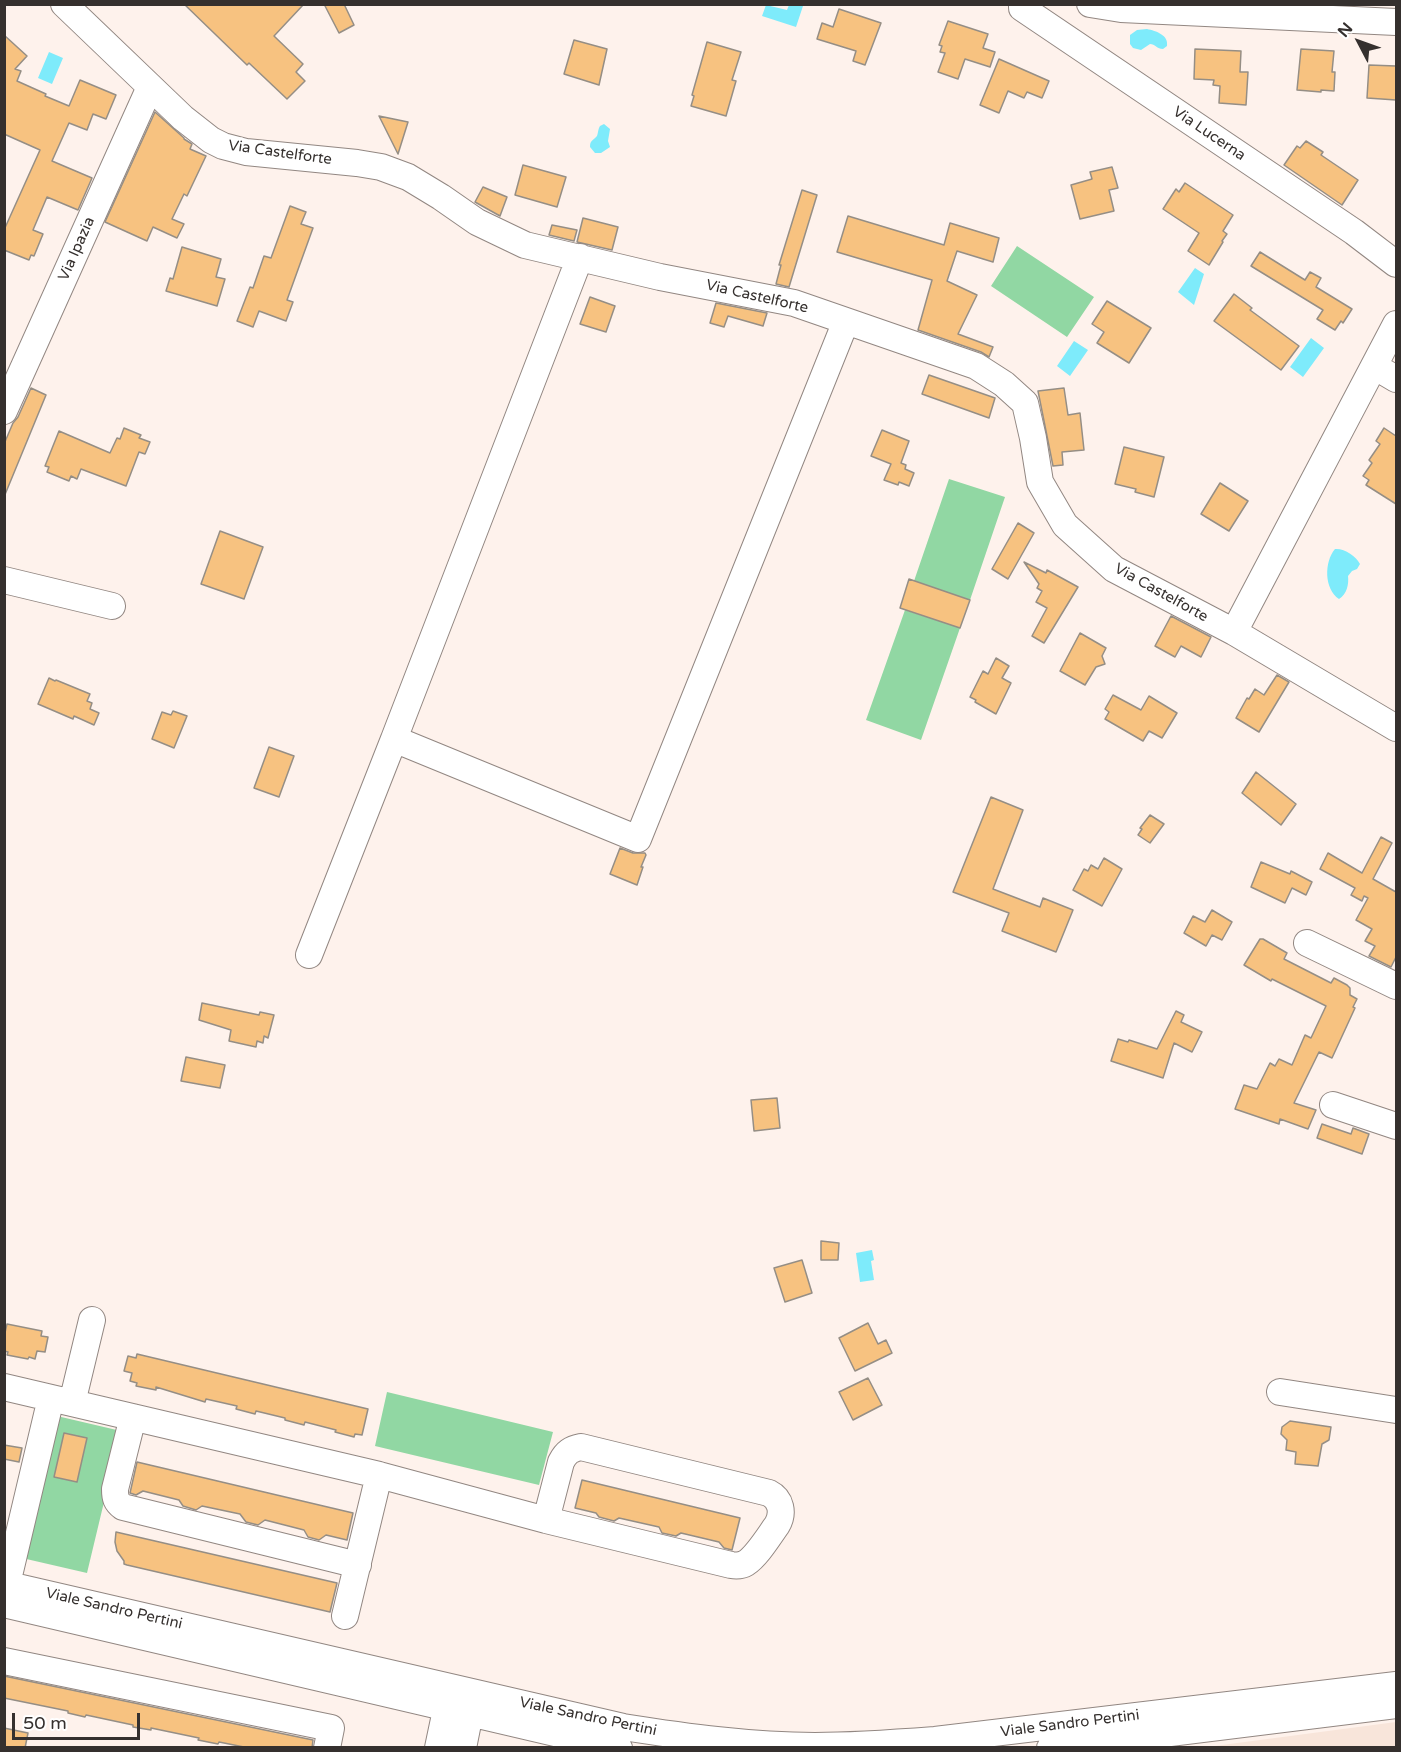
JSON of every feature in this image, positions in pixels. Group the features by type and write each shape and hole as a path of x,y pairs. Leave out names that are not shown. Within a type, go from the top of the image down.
{"street":[{"name":"Via Castelforte","path":"64,4 196,129 223,146 246,152 381,167 408,177 477,222 525,244 660,277 794,303 976,366 1004,384 1025,403 1040,482 1065,525 1114,569 1234,632 1396,728"},
{"name":"Via Lucerna","path":"1022,4 1022,8 1354,232 1396,264"},
{"path":"1090,4 1121,9 1396,22"},
{"name":"Via Ipazia","path":"4,411 150,87"},
{"path":"309,954 580,257"},
{"path":"394,739 638,839 846,321"},
{"path":"1234,632 1396,324"},
{"path":"1374,366 1396,379"},
{"path":"4,580 112,606"},
{"path":"1307,943 1396,986"},
{"path":"1333,1105 1396,1126"},
{"path":"5,1591 10,1546 92,1320"},
{"path":"4,1387 379,1475 546,1520 738,1566 745,1564 751,1558 777,1525 781,1519 781,1513 777,1499 769,1493 581,1447 565,1454 561,1462 546,1520"},
{"path":"1280,1392 1396,1410"},
{"path":"133,1417 115,1489 117,1503 123,1507 358,1565"},
{"path":"345,1616 379,1475"},
{"name":"Viale Sandro Pertini","path":"5,1591 460,1700 619,1748"},
{"path":"4,1661 329,1738"},
{"name":"Viale Sandro Pertini","path":"460,1700 684,1736 815,1746 935,1740 1396,1685"},
{"path":"438,1748 460,1700"},
{"path":"460,1700 463,1748"},
{"name":"Viale Sandro Pertini","path":"1050,1748 1396,1705"}],"shaded area":[{"path":"1396,1722 1396,1747 1207,1747"}],"green space":[{"path":"1017,246 1094,297 1067,337 991,286"},
{"path":"949,479 1005,497 970,600 914,581"},
{"path":"905,610 960,628 921,740 866,720"},
{"path":"387,1392 553,1432 539,1485 375,1446"},
{"path":"57,1416 121,1431 87,1573 22,1558"}],"water":[{"path":"766,5 787,10 789,5 803,6 796,27 762,16"},
{"path":"1147,29 1164,36 1167,46 1161,49 1150,44 1141,50 1133,48 1130,44 1130,35 1137,30"},
{"path":"49,52 63,58 52,84 38,78"},
{"path":"604,124 610,129 608,141 610,147 601,153 595,153 590,147 591,143 597,136 600,126"},
{"path":"1195,268 1204,274 1194,305 1178,292"},
{"path":"1311,338 1324,348 1303,377 1290,367"},
{"path":"1074,341 1088,350 1070,376 1057,366"},
{"path":"1335,549 1349,553 1360,564 1348,576 1347,589 1339,599 1330,589 1327,575 1331,554"},
{"path":"872,1250 874,1280 860,1282 856,1253"}],"building":[{"path":"184,4 304,4 274,36 303,64 296,72 305,81 287,99 249,63 247,65"},
{"path":"324,4 344,4 354,25 339,33"},
{"path":"839,9 881,23 865,65 853,61 856,51 817,39 822,23 833,27"},
{"path":"948,21 988,34 983,48 995,52 990,67 965,59 958,79 938,72 945,53 940,52 942,46 939,45"},
{"path":"4,35 27,56 15,69 21,71 17,81 46,94 45,96 69,106 80,80 116,95 106,119 93,114 87,130 69,123 52,161 92,178 78,210 47,197 33,230 43,234 34,256 31,255 29,260 4,250 4,230 40,150 4,134"},
{"path":"574,40 607,49 599,85 564,74"},
{"path":"707,42 741,52 732,80 736,81 726,116 691,106"},
{"path":"1195,49 1241,51 1240,72 1248,72 1246,105 1219,103 1220,86 1213,85 1214,80 1194,79"},
{"path":"1301,49 1334,51 1332,72 1335,72 1334,91 1297,90"},
{"path":"999,59 1049,81 1042,98 1027,92 1024,98 1008,91 999,113 980,105"},
{"path":"1369,65 1396,66 1396,100 1367,98"},
{"path":"155,112 192,144 190,149 206,156 187,196 184,194 172,219 184,224 177,238 153,227 147,241 105,222"},
{"path":"379,116 408,122 398,154"},
{"path":"1306,141 1323,152 1321,155 1358,180 1342,205 1284,165 1297,146 1300,148"},
{"path":"523,165 566,177 557,207 515,195"},
{"path":"1112,167 1118,188 1109,190 1114,211 1080,219 1071,185 1092,179 1090,172"},
{"path":"1185,183 1233,215 1223,231 1227,234 1209,265 1188,251 1199,233 1163,209 1176,189 1179,192"},
{"path":"483,187 507,197 500,216 475,202"},
{"path":"802,190 817,195 789,287 776,284 781,265 779,265"},
{"path":"290,206 306,212 301,224 313,228 287,300 293,302 286,321 259,311 253,327 237,321 250,287 253,288 264,256 271,258"},
{"path":"848,216 944,245 950,223 999,238 993,262 957,251 947,281 977,295 958,334 993,347 989,357 981,352 918,330 932,280 837,252"},
{"path":"583,218 618,227 612,250 577,242"},
{"path":"552,225 577,230 574,241 549,235"},
{"path":"182,247 221,259 216,277 225,279 217,306 166,291 170,278 173,279"},
{"path":"1260,252 1305,280 1310,272 1321,278 1316,287 1352,309 1343,323 1341,321 1335,330 1317,319 1323,310 1251,266"},
{"path":"1234,294 1252,308 1250,310 1299,346 1281,370 1214,321"},
{"path":"590,297 615,306 606,332 580,324"},
{"path":"1107,301 1151,328 1129,363 1097,343 1104,332 1092,324"},
{"path":"716,303 767,313 763,326 728,316 724,327 710,323"},
{"path":"929,375 995,398 989,418 922,394"},
{"path":"31,388 46,395 4,497 4,444"},
{"path":"1064,388 1068,415 1080,413 1084,450 1062,452 1063,465 1053,466 1038,391"},
{"path":"124,428 141,435 139,438 150,442 145,454 139,452 126,486 81,469 77,479 71,476 69,481 47,472 49,467 45,466 59,431 110,453 117,438 120,439"},
{"path":"1384,428 1396,436 1396,504 1366,485 1369,480 1363,476 1372,463 1369,460 1380,444 1376,441"},
{"path":"882,430 909,441 901,463 906,465 905,469 914,473 909,486 884,480 891,464 871,456"},
{"path":"1124,447 1164,457 1154,497 1135,492 1136,489 1115,484"},
{"path":"1220,483 1248,501 1229,531 1201,514"},
{"path":"1018,523 1034,533 1008,579 992,569"},
{"path":"220,531 263,547 244,599 201,584"},
{"path":"1024,562 1046,573 1047,570 1078,587 1044,643 1032,636 1047,608 1036,602 1042,591 1037,588 1039,584"},
{"path":"909,579 970,600 960,628 900,608"},
{"path":"1171,616 1211,637 1201,657 1181,646 1175,657 1155,646"},
{"path":"1080,633 1106,648 1102,656 1105,664 1096,667 1085,685 1060,671"},
{"path":"996,658 1009,666 1002,678 1011,683 996,714 970,697 983,671 988,674"},
{"path":"1277,675 1289,682 1259,732 1236,718 1255,689 1264,695"},
{"path":"49,678 90,694 87,701 92,703 90,709 99,713 94,725 38,704"},
{"path":"1113,695 1141,710 1149,696 1177,713 1162,738 1149,731 1143,741 1105,719 1109,712 1105,709"},
{"path":"173,711 187,716 174,748 152,739 162,712 171,715"},
{"path":"269,747 294,756 279,797 254,788"},
{"path":"1256,772 1296,804 1281,825 1242,793"},
{"path":"991,797 1023,810 993,889 1040,907 1043,898 1073,910 1056,952 1002,931 1009,913 953,892"},
{"path":"1150,815 1164,824 1150,843 1138,835 1142,829 1140,828"},
{"path":"1381,837 1392,843 1373,879 1396,892 1396,957 1391,967 1369,956 1375,946 1365,941 1372,929 1356,920 1368,898 1364,896 1362,901 1351,895 1355,888 1320,869 1328,853 1362,873"},
{"path":"620,848 646,855 637,885 610,874"},
{"path":"1104,858 1122,869 1102,906 1073,890 1084,869 1088,871 1091,865 1098,869"},
{"path":"1261,862 1290,874 1291,871 1312,882 1306,895 1292,888 1285,903 1251,887"},
{"path":"1212,910 1232,922 1222,940 1212,935 1206,946 1184,933 1193,916 1205,922"},
{"path":"1260,939 1287,953 1284,959 1331,983 1334,978 1347,985 1350,988 1350,995 1357,999 1332,1058 1319,1052 1294,1103 1316,1110 1308,1129 1280,1119 1279,1124 1235,1109 1244,1085 1257,1089 1270,1063 1275,1066 1279,1059 1292,1065 1305,1035 1311,1038 1326,1006 1272,979 1271,981 1244,965"},
{"path":"202,1003 259,1015 260,1012 274,1015 268,1038 264,1036 263,1043 257,1041 256,1047 229,1041 231,1030 199,1020"},
{"path":"1176,1011 1184,1015 1181,1022 1202,1032 1192,1052 1174,1043 1163,1078 1111,1061 1118,1039 1157,1049"},
{"path":"186,1057 225,1065 220,1088 181,1081"},
{"path":"777,1098 780,1128 754,1131 751,1100"},
{"path":"1322,1124 1351,1134 1353,1128 1369,1134 1362,1154 1317,1138"},
{"path":"821,1241 839,1243 838,1260 821,1260"},
{"path":"802,1260 812,1293 785,1302 774,1268"},
{"path":"868,1323 878,1344 886,1340 892,1353 855,1371 839,1338"},
{"path":"7,1324 42,1331 41,1336 48,1337 45,1352 37,1351 35,1359 7,1355 8,1352 4,1351 4,1337"},
{"path":"137,1354 368,1409 362,1435 355,1434 354,1437 305,1422 304,1425 256,1411 255,1414 236,1409 237,1406 206,1399 205,1402 156,1387 156,1390 136,1386 137,1383 130,1381 132,1373 124,1371 128,1356 136,1358"},
{"path":"868,1378 882,1405 853,1420 839,1392"},
{"path":"1290,1421 1331,1427 1329,1440 1322,1444 1318,1466 1295,1464 1296,1452 1286,1450 1287,1440 1281,1434 1282,1427"},
{"path":"64,1433 87,1438 77,1482 54,1477"},
{"path":"4,1445 22,1448 19,1462 4,1459"},
{"path":"137,1462 353,1513 347,1540 326,1535 319,1540 308,1537 304,1530 265,1520 258,1525 246,1522 240,1514 202,1506 196,1510 183,1506 179,1500 143,1491 136,1495 130,1493"},
{"path":"582,1480 740,1518 732,1550 724,1548 719,1542 681,1533 676,1536 662,1533 659,1527 619,1518 614,1521 599,1517 596,1513 575,1508"},
{"path":"116,1532 337,1583 330,1612 124,1564 117,1551"},
{"path":"4,1676 313,1740 312,1748 249,1748 219,1742 218,1744 151,1728 151,1730 133,1727 133,1725 86,1715 85,1717 68,1713 68,1711 4,1698"},
{"path":"4,1728 28,1733 25,1748 4,1748"}]}
